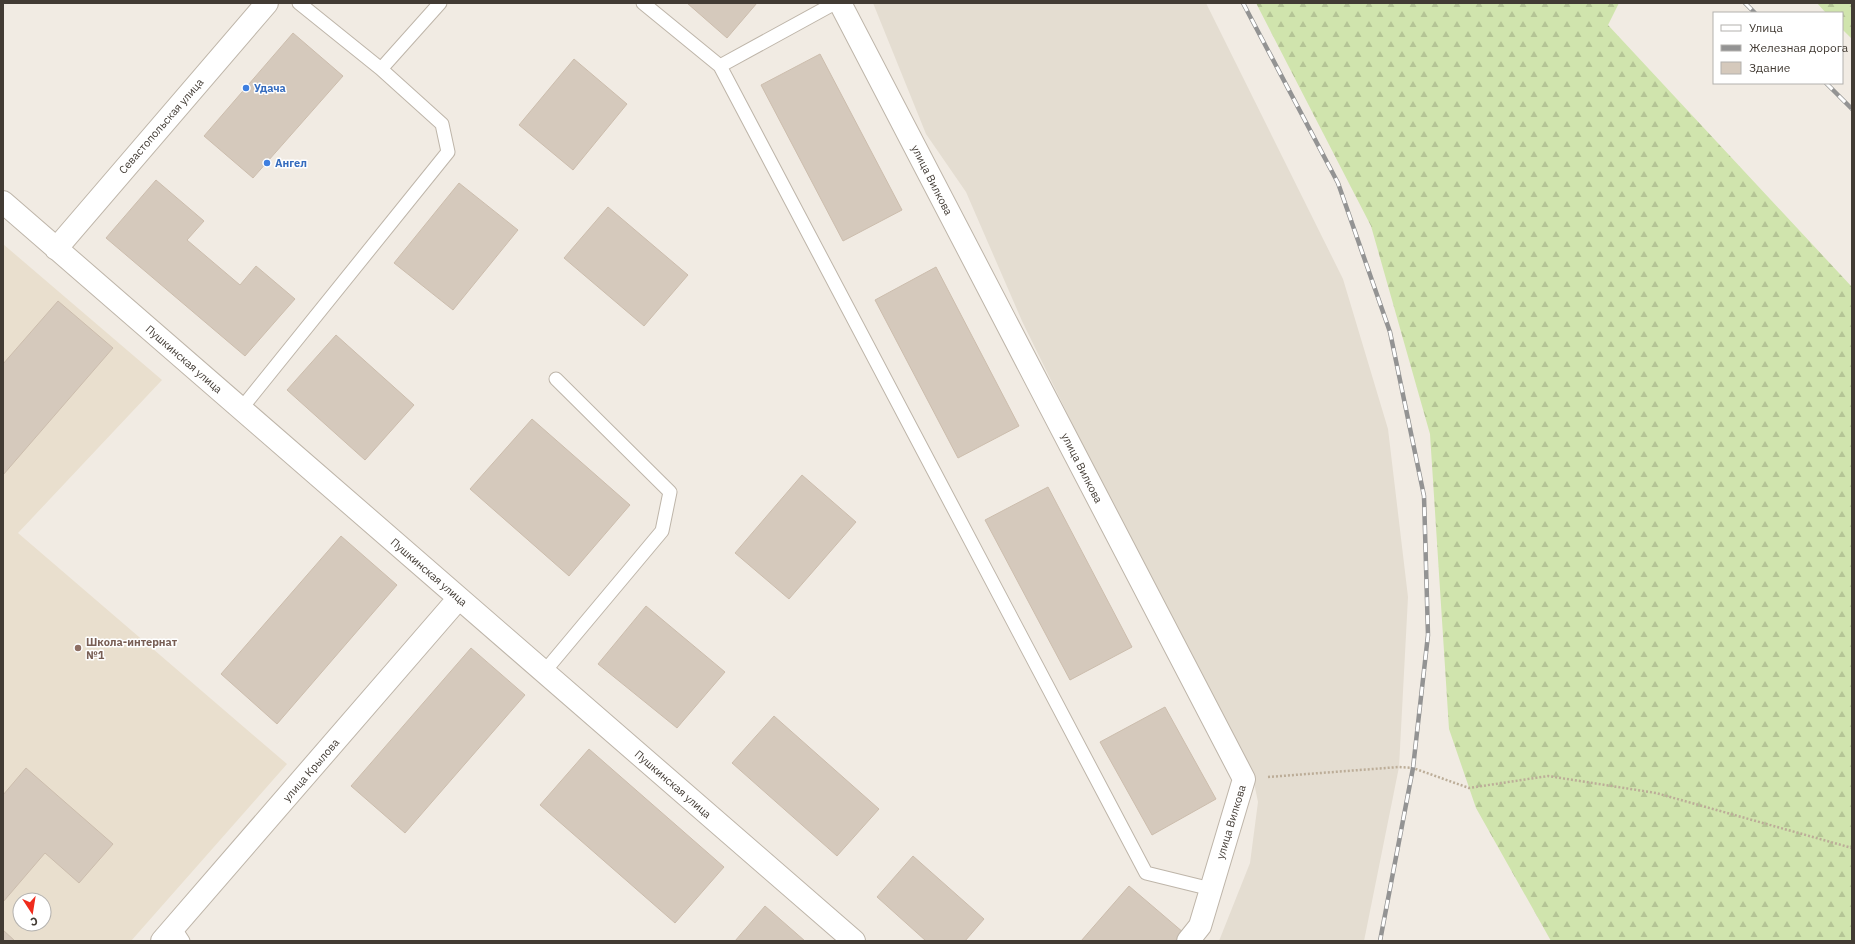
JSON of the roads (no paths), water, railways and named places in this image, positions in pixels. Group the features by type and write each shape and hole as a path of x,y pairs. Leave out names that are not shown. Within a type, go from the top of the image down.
{"street":[{"name":"Севастопольская улица","path":"56,249 267,3"},
{"name":"улица Вилкова","path":"840,3 1244,779 1200,926 1188,941"},
{"name":"Пушкинская улица","path":"3,202 854,941"},
{"name":"улица Крылова","path":"173,936 459,598"}],"lane":[{"path":"241,409 448,152 442,124 381,69 299,3"},
{"path":"381,69 440,3"},
{"path":"644,3 720,66 1146,873 1211,889"},
{"path":"720,66 835,3"},
{"path":"544,672 662,531 670,492 556,379"}],"railway":[{"path":"1243,3 1338,183 1390,332 1424,496 1428,635 1413,768 1380,941"},
{"path":"1745,3 1754,12"},
{"path":"1827,84 1852,109"}],"place":[{"name":"Удача","path":"246,88"},
{"name":"Ангел","path":"267,163"},
{"name":"Школа-интернат №1","path":"78,648"}]}
